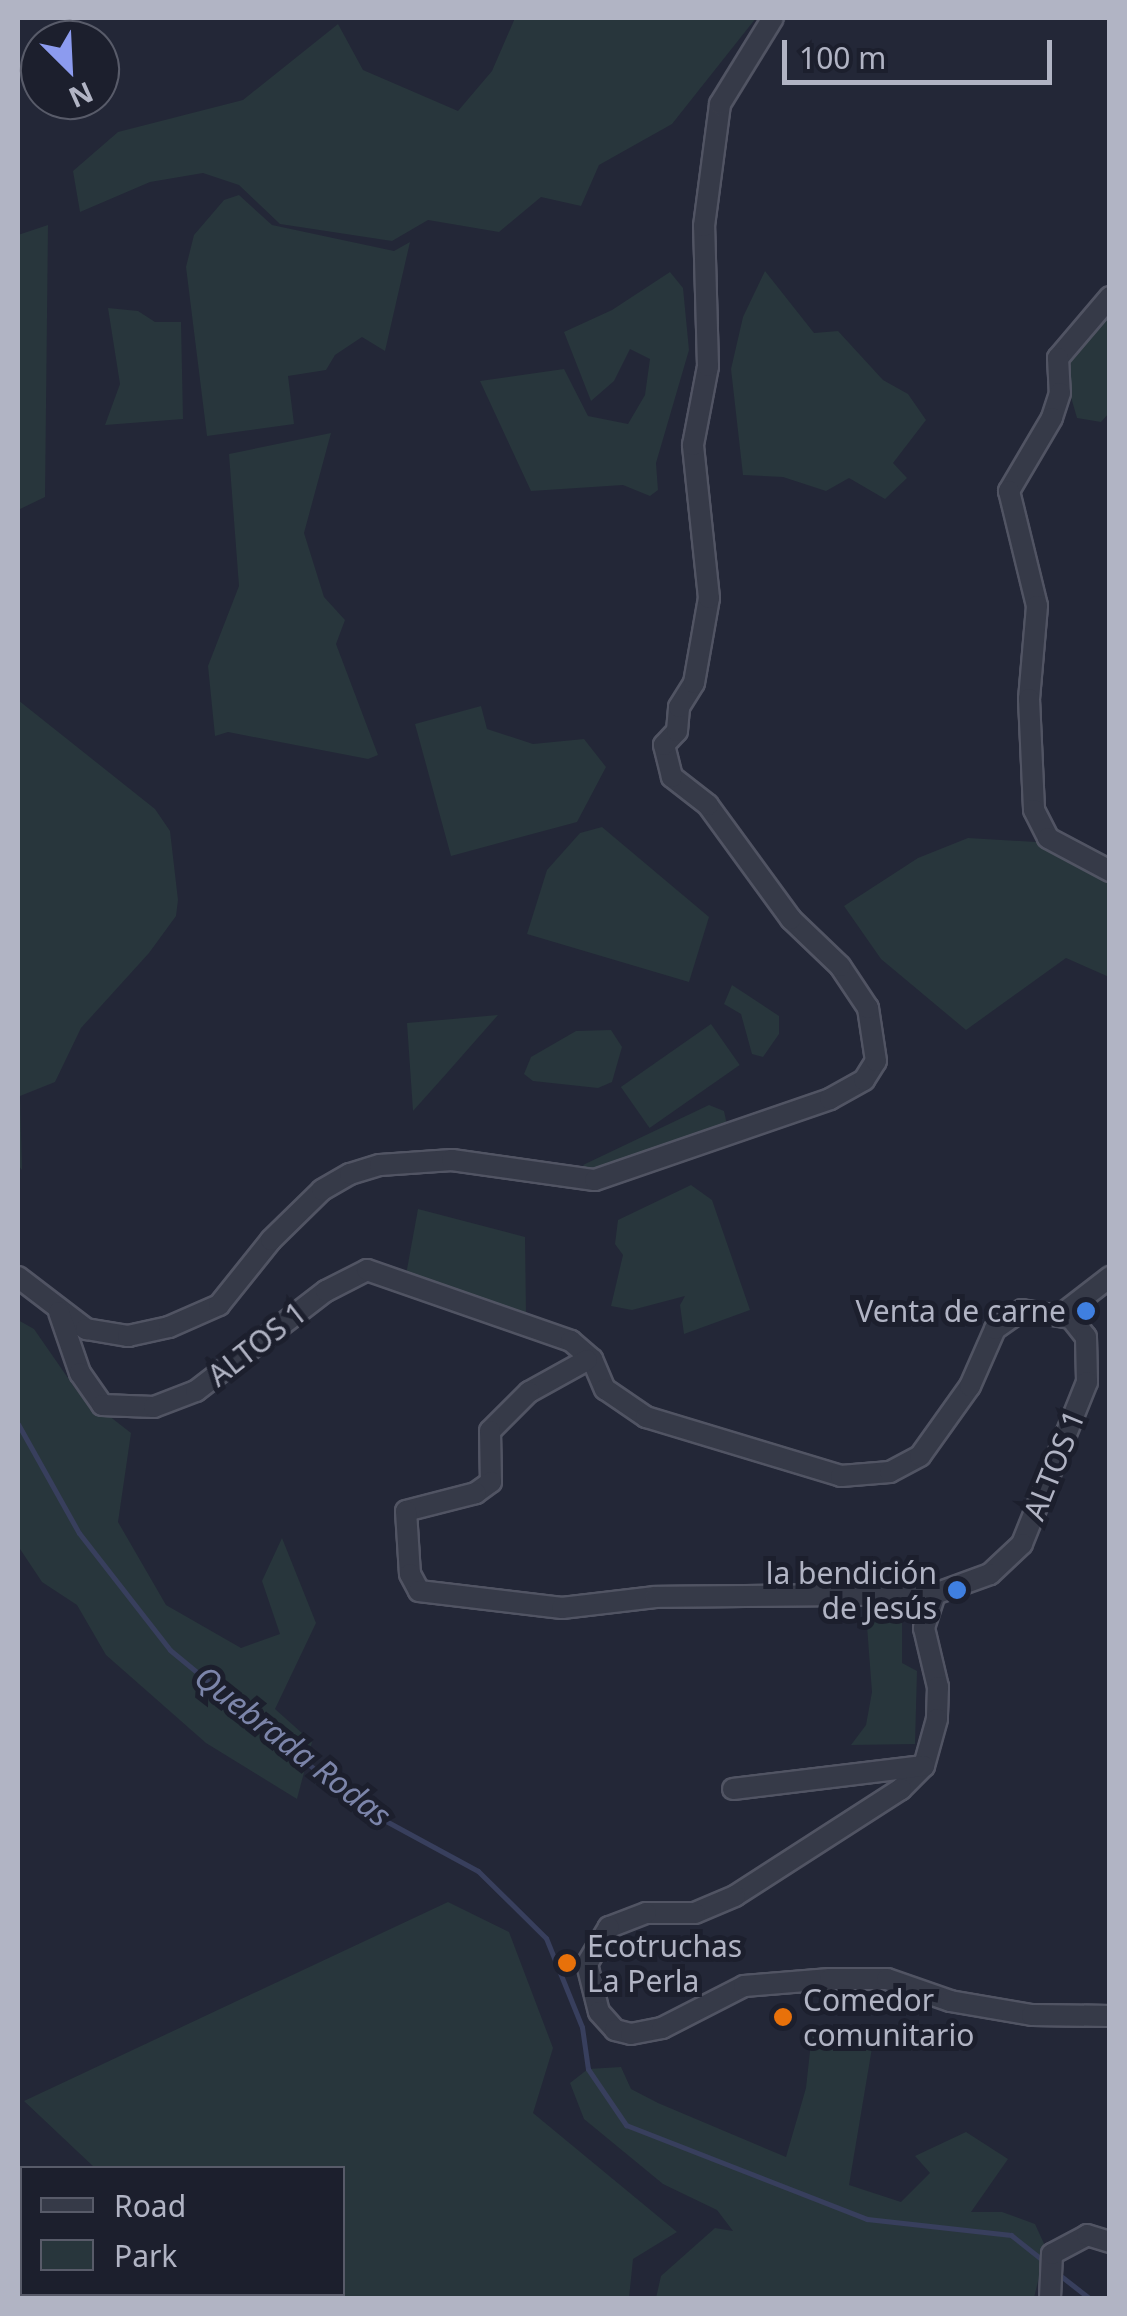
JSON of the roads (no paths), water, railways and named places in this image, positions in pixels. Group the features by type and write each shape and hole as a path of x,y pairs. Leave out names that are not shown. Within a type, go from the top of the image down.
{"street":[{"path":"18,1276 59,1312 86,1329 128,1336 218,1305 322,1190 380,1164 452,1160 595,1180 830,1099 864,1080 876,1060 868,1008 840,966 791,919 708,805 672,777 664,745 676,730 679,707 694,683 709,598 693,445 708,366 704,226 720,104 773,18"},
{"path":"1110,297 1058,358 1060,393 1052,418 1009,491 1037,606 1029,699 1034,810 1048,838 1110,870"},
{"name":"ALTOS 1","path":"59,1312 80,1373 102,1404 154,1407 196,1391 326,1290 367,1270 572,1342 586,1360 592,1359 605,1389 646,1418 702,1439 841,1476 890,1472 920,1456 940,1432 996,1329 1022,1310 1062,1314 1086,1338 1087,1382 1039,1507 1007,1564 935,1594"},
{"path":"1062,1314 1110,1276"},
{"path":"586,1360 529,1392 490,1431 491,1482 476,1492 406,1511 410,1574 420,1591 562,1608 655,1596 935,1594 924,1628 938,1687 936,1719 924,1766 902,1789 735,1896 694,1913 646,1913 609,1927 587,1964 599,2012 631,2034 662,2028 744,1986 868,1979 1032,2016 1110,2016"},
{"path":"733,1789 924,1766"},
{"path":"1050,2290 1052,2254 1087,2235 1110,2242"}],"waterway":[{"name":"Quebrada Rodas","path":"18,1424 79,1533 170,1650 362,1808 478,1871 546,1938 582,2027 588,2069 626,2125 867,2219 1011,2235 1045,2262"},
{"name":"Quebrada Rodas","path":"1057,2273 1089,2298"}],"place":[{"name":"Venta de carne","path":"1086,1311"},
{"name":"la bendición de Jesús","path":"957,1590"},
{"name":"Ecotruchas La Perla","path":"567,1963"},
{"name":"Comedor comunitario","path":"783,2017"}]}
